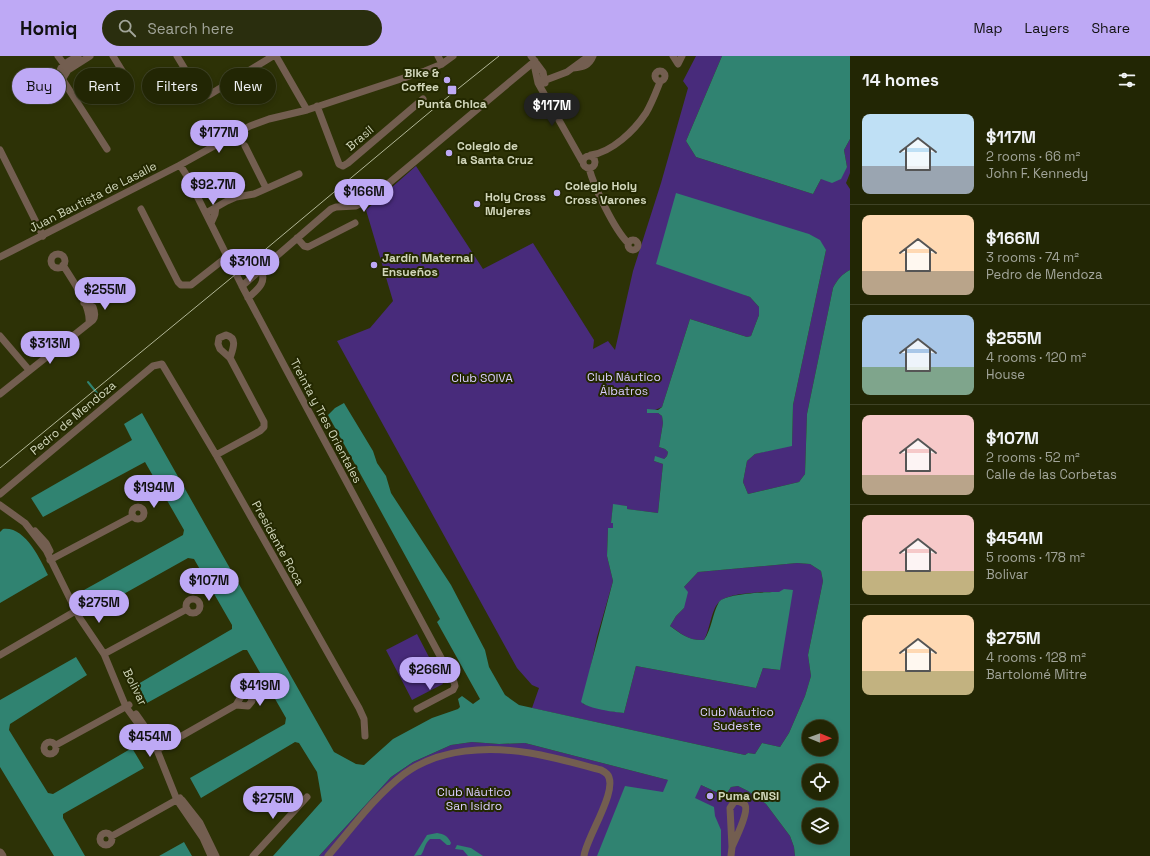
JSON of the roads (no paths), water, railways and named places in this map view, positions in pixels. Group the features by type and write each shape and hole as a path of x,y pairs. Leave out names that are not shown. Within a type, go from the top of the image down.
{"street":[{"path":"58,56 66,67"},
{"path":"90,56 79,58 66,67 59,69 59,74 107,149"},
{"path":"113,56 120,68"},
{"path":"177,56 200,94 204,97 273,56"},
{"path":"276,56 307,110"},
{"path":"438,56 442,64"},
{"name":"Juan Bautista de Lasalle","path":"0,257 180,165 250,126 269,119 307,110 425,71 442,64 453,56"},
{"path":"573,68 588,56"},
{"path":"540,80 573,68 585,66 589,63 592,56"},
{"path":"674,56 678,64 682,56"},
{"path":"533,58 543,72 540,80"},
{"path":"533,58 544,95 585,167 589,168 592,180 611,217 622,237 628,243"},
{"path":"242,286 331,209 336,207 356,206 371,198 470,115 533,58"},
{"path":"582,161 584,157 603,152 613,147 637,124 649,107 660,82"},
{"name":"Brasil","path":"318,106 339,164 343,166 423,99"},
{"path":"245,146 266,188"},
{"path":"575,149 580,153 590,155 594,158 594,165 589,168"},
{"path":"0,150 43,236"},
{"name":"Treinta y Tres Orientales","path":"180,165 228,256 248,298 455,686 453,690 417,709"},
{"path":"206,214 236,197 254,194 299,174"},
{"path":"211,223 216,207"},
{"path":"140,209 178,282 181,285 191,285 228,256"},
{"path":"297,238 304,246 308,247 355,223"},
{"path":"0,394 94,320 95,313 93,307 84,303 63,265"},
{"path":"248,298 258,289 263,281 264,275 261,270"},
{"path":"0,336 29,370"},
{"path":"216,455 260,431 264,427 264,422 230,358"},
{"name":"Presidente Roca","path":"162,364 216,455 359,708 364,719 365,736"},
{"name":"Pedro de Mendoza","path":"0,494 153,366 162,364"},
{"name":"Bolivar","path":"0,505 28,527 46,550 66,580 78,610 106,653 128,706 158,749 178,799 191,810 200,823 216,856"},
{"path":"52,559 133,516"},
{"path":"106,653 187,609"},
{"path":"0,654 78,610"},
{"path":"158,749 239,703"},
{"path":"56,745 128,706"},
{"path":"328,856 374,802 391,785 411,770 427,762 454,753 479,750 503,750 532,753 601,770 607,774 609,778 609,790 602,812 585,848 584,856"},
{"path":"253,856 307,797"},
{"path":"112,836 178,799"},
{"path":"731,856 730,808 734,802 739,801 745,806 746,809 732,848"},
{"name":"Bolivar","path":"209,844 211,856"}],"water":[{"path":"722,56 850,56 850,139 844,150 847,167 841,179 832,183 821,179 813,194 696,157 686,141"},
{"path":"676,193 809,234 820,240 826,250 793,405 792,446 755,454 747,461 743,482 748,494 799,482 805,474 807,414 833,288 836,282 850,270 850,856 795,856 794,847 790,836 766,804 748,791 738,786 731,787 725,796 701,785 695,798 714,807 715,816 721,830 721,856 597,856 625,786 663,792 668,780 525,743 499,744 472,742 451,745 413,762 391,777 319,856 273,856 322,801 317,772 299,743 295,742 201,798 190,778 285,724 286,718 247,650 243,650 147,703 138,684 232,629 232,625 194,559 188,558 95,610 84,590 183,535 184,530 145,462 43,517 31,498 132,440 124,424 142,413 334,752 356,764 364,765 393,739 432,718 458,709 460,707 458,699 462,696 473,704 480,699 437,622 440,619 328,415 335,408 344,403 373,451 377,463 386,476 391,493 451,585 485,650 489,667 505,695 519,705 745,755 748,753 755,754 762,743 780,747 789,733 805,696 811,676 808,655 823,581 821,571 810,564 797,563 698,572 684,587 688,592 684,608 676,616 670,626 686,636 699,640 704,640 707,636 719,602 723,599 738,595 779,592 784,589 793,590 780,670 763,668 756,688 636,666 624,713 595,708 581,702 613,581 607,556 608,528 613,528 613,523 611,523 613,504 627,506 627,509 658,513 663,464 654,461 655,456 664,459 668,452 659,447 663,423 662,416 658,413 647,413 647,409 658,410 662,407 690,319 747,337 751,336 759,315 759,307 750,297 656,264"},
{"path":"3,529 11,529 25,538 41,561 48,575 0,603 0,532"},
{"path":"76,657 87,675 10,724 9,730 48,793 53,794 132,748 144,768 63,814 63,818 85,856 54,856 0,767 0,700"},
{"path":"437,833 447,837 451,843 450,845 447,845 440,839 430,839 421,855 414,856 427,835"},
{"path":"184,842 192,856 159,856"},
{"path":"457,845 471,848 483,856 468,856 463,850 455,849"}],"waterway":[{"path":"88,382 101,398"}],"tram line":[{"path":"0,468 499,56"}],"place":[{"name":"Bike & Coffee","path":"447,80"},
{"name":"Punta Chica","path":"452,90"},
{"name":"Colegio de la Santa Cruz","path":"449,153"},
{"name":"Colegio Holy Cross Varones","path":"557,193"},
{"name":"Holy Cross Mujeres","path":"477,204"},
{"name":"Jardín Maternal Ensueños","path":"374,265"},
{"name":"Puma CNSI","path":"710,796"}],"park label":[{"name":"Club SOIVA","path":"482,378"},
{"name":"Club Náutico Álbatros","path":"624,384"},
{"name":"Club Náutico Sudeste","path":"737,719"},
{"name":"Club Náutico San Isidro","path":"474,799"}]}
